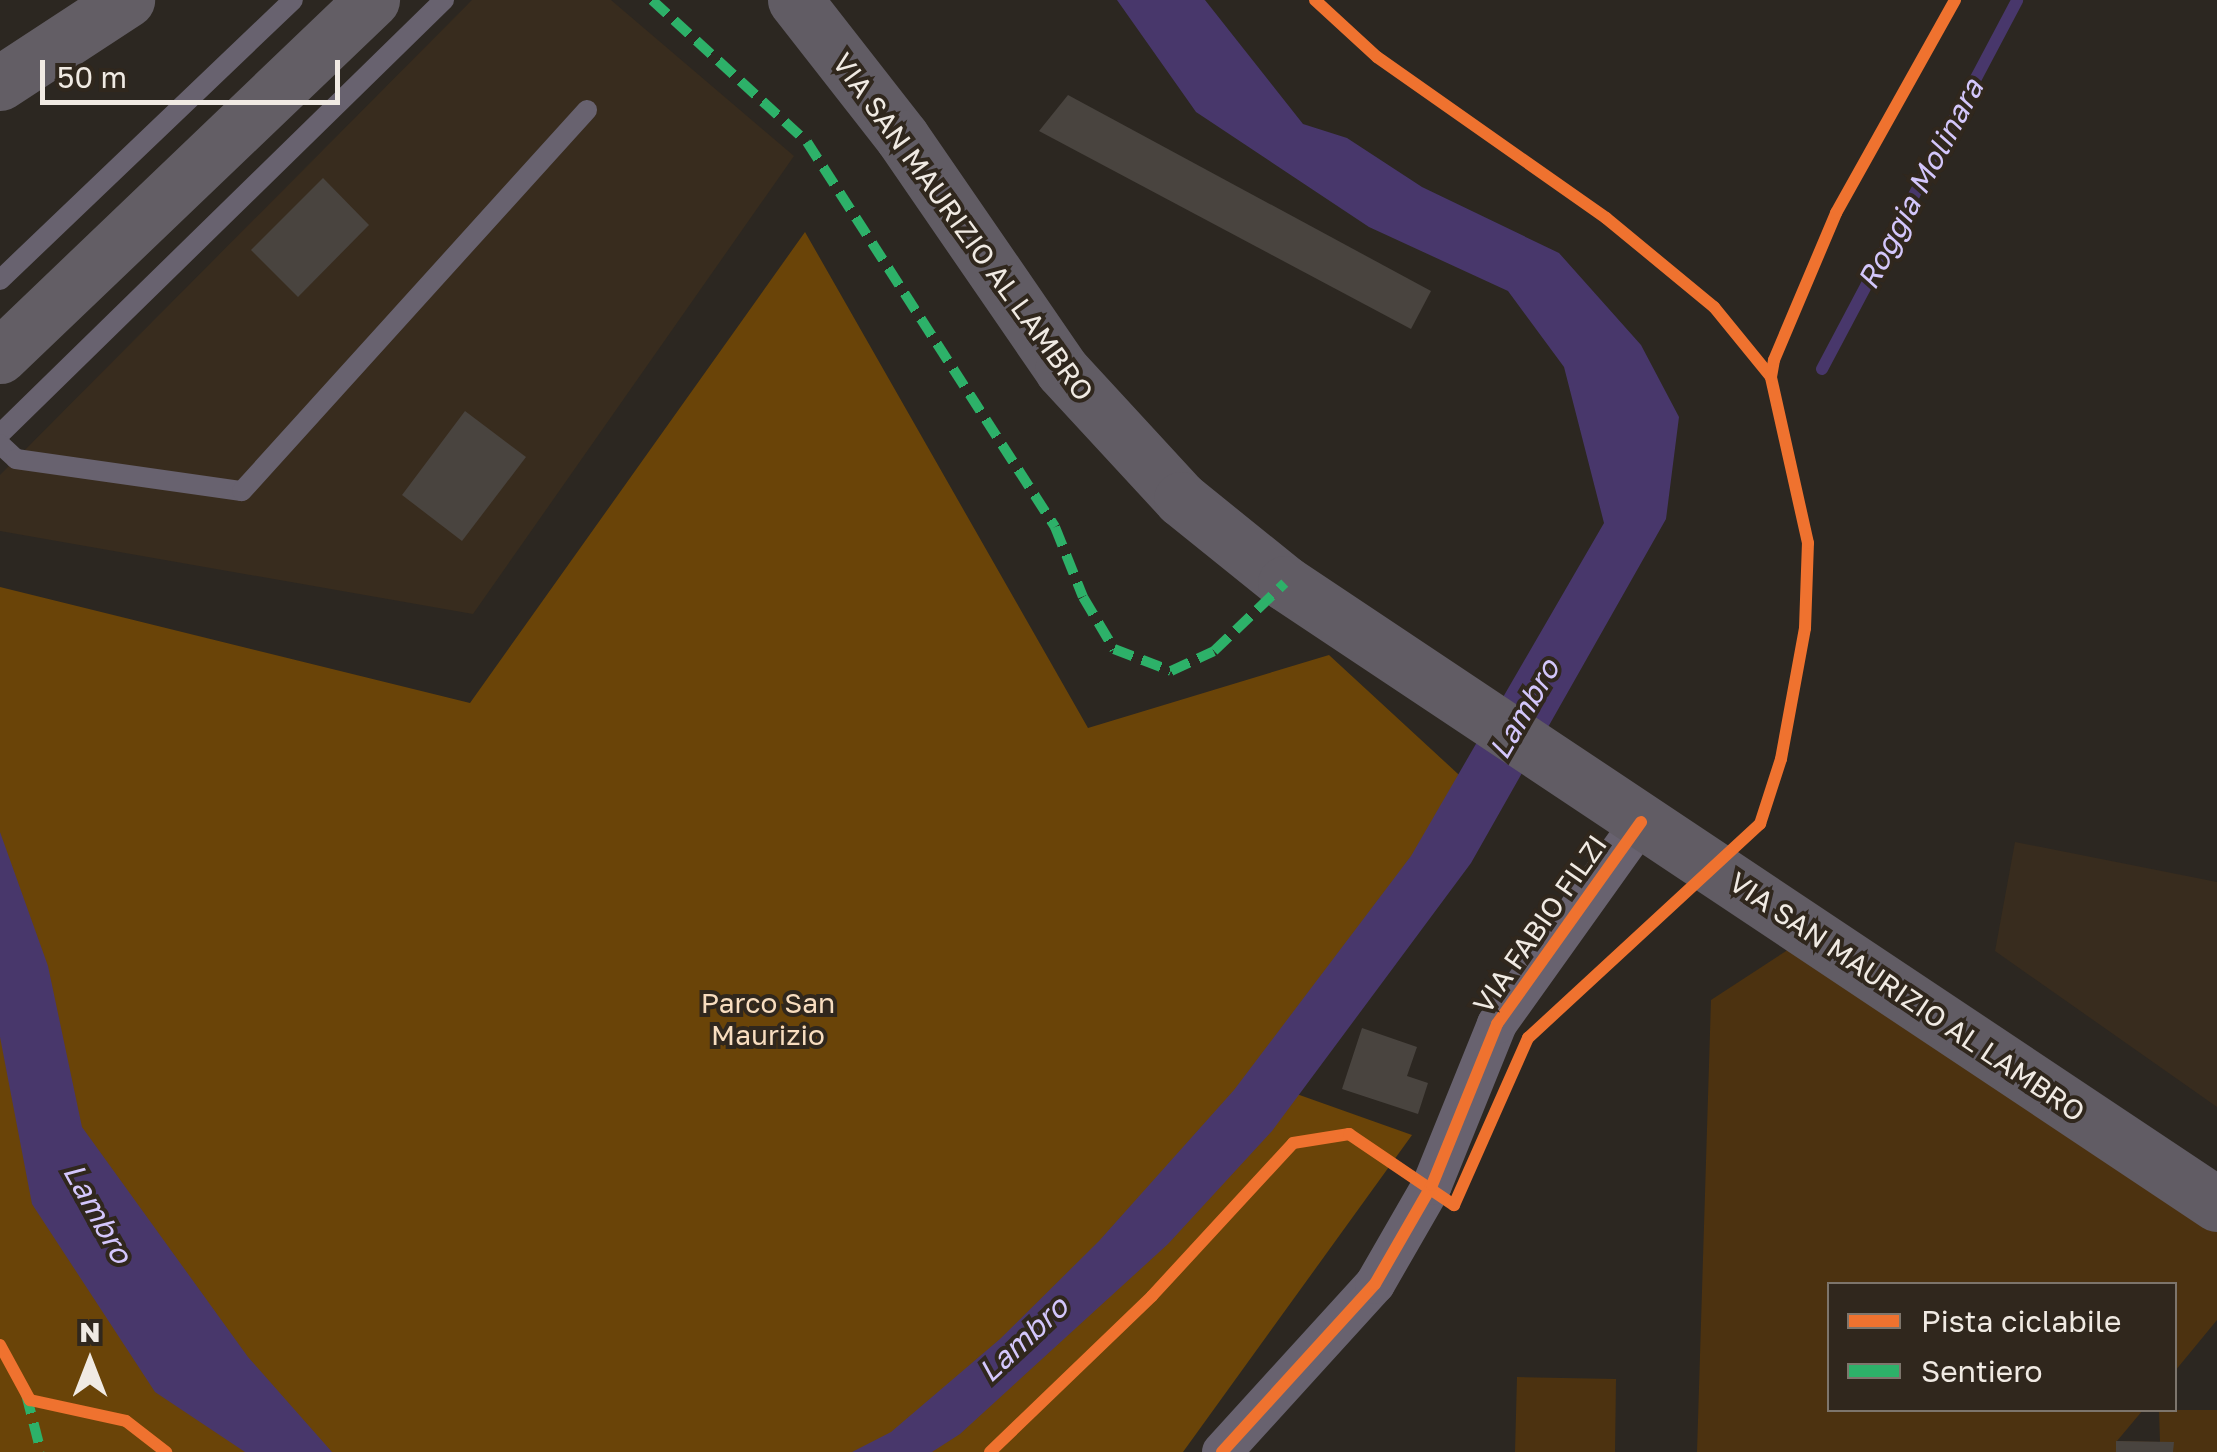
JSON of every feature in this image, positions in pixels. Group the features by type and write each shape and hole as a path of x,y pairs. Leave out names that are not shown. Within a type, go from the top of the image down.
{"highway":[{"path":"0,83 127,0"},
{"path":"0,356 372,0"}],"main road":[{"name":"VIA SAN MAURIZIO AL LAMBRO","path":"795,0 902,137 1000,287 1120,437 1182,499 1285,583 2217,1204"}],"street":[{"name":"VIA FABIO FILZI","path":"1222,1452 1375,1284 1432,1185 1497,1024 1641,822"}],"lane":[{"path":"0,280 294,0"},
{"path":"0,434 444,0"},
{"path":"0,444 16,459 242,491 587,110"}],"shaded area":[{"path":"472,0 611,0 794,156 473,614 0,531 0,475"},
{"path":"2015,842 2217,882 2217,1107 1995,951"},
{"path":"1806,938 2217,1228 2217,1320 2177,1369 2177,1282 1827,1282 1827,1412 2141,1412 2117,1441 2160,1442 2159,1412 2217,1410 2217,1452 1697,1452 1711,1000"},
{"path":"1517,1377 1616,1379 1615,1452 1515,1452"}],"green space":[{"name":"Parco San Maurizio","path":"805,232 1088,728 1329,655 1483,797 1277,1087 1412,1135 1183,1452 0,1452 0,587 470,703"}],"water":[{"name":"Lambro","path":"1117,0 1205,0 1303,124 1347,138 1422,187 1559,253 1641,345 1679,417 1666,519 1471,863 1272,1131 1168,1244 960,1434 932,1452 852,1452 891,1432 1000,1339 1099,1241 1234,1090 1411,856 1604,523 1564,367 1508,291 1369,227 1196,112"},
{"name":"Lambro","path":"0,832 48,966 82,1127 248,1357 332,1452 245,1452 155,1392 32,1204 0,1037"}],"building":[{"path":"1068,95 1431,291 1411,329 1039,131"},
{"path":"323,178 369,225 298,297 251,250"},
{"path":"465,411 526,457 462,541 402,495"},
{"path":"1362,1028 1417,1047 1407,1076 1428,1083 1418,1114 1342,1089"},
{"path":"2116,1441 2174,1442 2173,1452 2116,1452"}],"waterway":[{"name":"Roggia Molinara","path":"1822,369 2017,0"}],"marked path":[{"path":"652,0 807,142 1055,527 1083,597 1114,649 1171,671 1214,651 1285,583"},
{"path":"26,1394 41,1452"}],"cycle path":[{"path":"1315,0 1377,57 1606,218 1714,307 1771,377"},
{"path":"990,1452 1152,1296 1293,1143 1349,1134 1454,1205 1528,1038 1760,824 1781,759 1805,628 1808,543 1771,377 1774,360 1836,213 1955,0"},
{"path":"1222,1452 1375,1284 1432,1185 1497,1024 1641,822"},
{"path":"0,1345 30,1400 126,1421 166,1452"}]}
